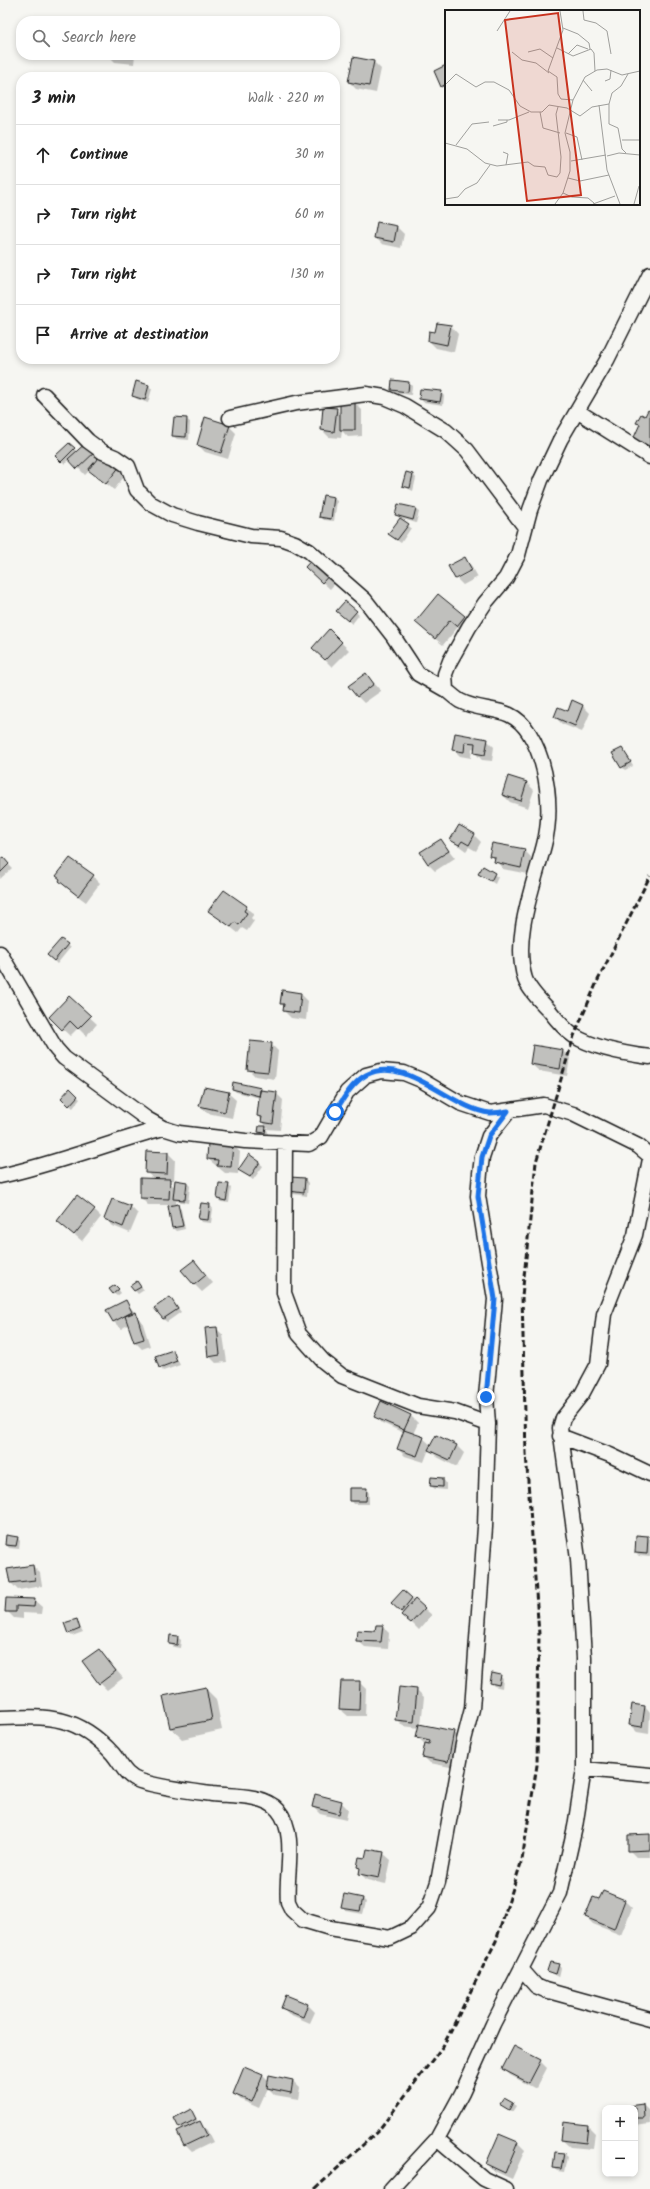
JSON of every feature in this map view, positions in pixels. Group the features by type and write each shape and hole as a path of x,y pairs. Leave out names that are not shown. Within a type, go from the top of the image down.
{"street":[{"path":"446,690 445,674 450,661 485,603 506,578 518,555 525,527 541,480 560,440 607,360 650,274"},
{"path":"230,418 296,402 366,394 384,397 405,406 446,431 467,450 525,527"},
{"path":"44,395 88,441 103,452 116,457 128,466 137,490 150,504 172,515 198,523 251,536 281,538 295,543 309,551 365,600 393,636 418,674 446,690 461,701 509,713 529,732 540,758 546,782 548,810 545,843 532,887 522,930 522,956 526,980 541,1002 574,1036 617,1052 650,1058"},
{"path":"576,411 650,457"},
{"path":"0,953 56,1049 64,1058 123,1102 163,1128 179,1133 245,1141 309,1144 321,1137 347,1092 366,1075 381,1071 404,1073 421,1080 460,1103 490,1113 544,1105 573,1114 638,1146 650,1157 635,1235 604,1314 598,1364 582,1394 563,1418 560,1436 578,1559 584,1658 584,1769 575,1827 560,1893 521,1969 465,2086 437,2139 391,2189"},
{"path":"0,1718 32,1717 68,1721 99,1739 115,1756 126,1774 140,1781 210,1794 247,1797 267,1803 278,1810 286,1824 289,1867 287,1896 290,1906 303,1920 330,1928 390,1938 400,1935 411,1928 429,1908 438,1882 463,1744 472,1709 485,1527 488,1424 486,1397 495,1299 478,1196 482,1157 489,1136 508,1111"},
{"path":"0,1176 39,1167 80,1152 163,1128"},
{"path":"285,1142 284,1293 299,1334 323,1361 342,1376 418,1406 455,1412 488,1424"},
{"path":"560,1436 610,1455 650,1474"},
{"path":"584,1769 650,1775"},
{"path":"521,1969 536,1986 545,1990 650,2019"},
{"path":"437,2139 484,2179 506,2189"}],"building":[{"path":"353,57 374,61 369,86 348,82"},
{"path":"445,66 445,85 441,87 434,71"},
{"path":"377,222 397,226 394,242 374,238"},
{"path":"437,323 451,325 447,345 428,341 429,331 435,332"},
{"path":"392,380 409,382 408,392 391,390"},
{"path":"136,381 149,385 145,400 132,396"},
{"path":"420,389 442,391 440,402 419,399"},
{"path":"340,402 355,402 355,430 340,430"},
{"path":"323,407 337,408 334,432 321,430"},
{"path":"648,410 650,411 650,444 649,446 644,443 641,449 631,444 640,424 636,423 641,414 645,416"},
{"path":"174,417 187,418 186,437 172,436"},
{"path":"205,417 230,425 221,453 197,445"},
{"path":"88,441 97,450 77,469 68,459"},
{"path":"69,443 75,448 61,462 55,456"},
{"path":"103,452 120,466 106,484 88,470"},
{"path":"406,472 413,474 410,488 402,486"},
{"path":"323,495 334,497 331,519 319,517"},
{"path":"398,504 416,508 413,520 395,515"},
{"path":"400,518 409,524 397,540 388,534"},
{"path":"315,556 332,572 322,583 305,567"},
{"path":"465,557 472,570 455,579 448,566"},
{"path":"438,594 465,616 457,626 450,620 435,639 415,622"},
{"path":"345,601 357,611 348,621 336,611"},
{"path":"329,629 342,642 325,660 312,648"},
{"path":"366,673 374,684 357,697 348,686"},
{"path":"572,700 583,705 575,726 554,717 558,707 568,711"},
{"path":"455,733 488,739 485,755 474,753 475,743 465,742 464,752 452,750"},
{"path":"622,748 631,762 621,768 612,753"},
{"path":"508,776 527,782 521,801 502,795"},
{"path":"459,825 475,834 469,845 462,841 459,845 450,840"},
{"path":"441,839 449,851 428,864 420,852"},
{"path":"492,843 525,849 521,868 494,862 495,857 489,856"},
{"path":"3,857 9,864 0,873 0,859"},
{"path":"70,858 94,875 78,896 59,881 60,879 56,876"},
{"path":"483,866 495,873 491,881 478,874"},
{"path":"224,890 247,906 244,911 247,913 239,925 235,922 231,927 208,911"},
{"path":"61,939 68,944 54,961 47,955"},
{"path":"282,990 301,993 299,1013 283,1011 284,1004 280,1004"},
{"path":"69,996 91,1016 78,1029 70,1021 62,1030 49,1017"},
{"path":"250,1041 272,1043 268,1072 247,1070"},
{"path":"533,1045 563,1050 560,1069 530,1064"},
{"path":"233,1082 261,1088 259,1096 232,1089"},
{"path":"204,1087 229,1092 225,1112 199,1106"},
{"path":"70,1088 78,1096 69,1106 61,1098"},
{"path":"260,1090 277,1092 273,1124 261,1122 262,1117 257,1116"},
{"path":"259,1126 266,1126 265,1133 258,1132"},
{"path":"208,1142 233,1144 231,1167 217,1166 218,1160 207,1159"},
{"path":"146,1151 168,1152 167,1174 145,1173"},
{"path":"249,1154 260,1162 250,1177 238,1170"},
{"path":"290,1177 305,1178 304,1193 289,1191"},
{"path":"140,1178 170,1179 169,1199 140,1198"},
{"path":"175,1180 187,1182 185,1200 173,1199"},
{"path":"219,1183 229,1184 226,1201 217,1199"},
{"path":"77,1195 95,1209 74,1235 57,1221"},
{"path":"112,1199 131,1206 123,1227 104,1219"},
{"path":"201,1203 210,1204 208,1220 198,1219"},
{"path":"178,1204 183,1226 172,1228 168,1206"},
{"path":"194,1260 206,1275 194,1285 181,1270"},
{"path":"137,1281 141,1287 134,1291 130,1286"},
{"path":"115,1285 119,1289 113,1294 109,1289"},
{"path":"170,1297 178,1309 163,1319 154,1308"},
{"path":"126,1300 132,1312 113,1322 106,1310"},
{"path":"136,1312 144,1339 134,1342 125,1316"},
{"path":"217,1327 220,1355 208,1357 205,1328"},
{"path":"173,1350 177,1361 159,1368 155,1356"},
{"path":"381,1401 411,1415 404,1430 374,1417"},
{"path":"404,1430 424,1437 417,1456 397,1449"},
{"path":"436,1435 457,1445 450,1460 428,1450"},
{"path":"431,1477 443,1478 443,1487 430,1486"},
{"path":"349,1488 367,1488 366,1501 349,1501"},
{"path":"6,1535 18,1537 16,1546 5,1545"},
{"path":"636,1535 648,1536 647,1554 635,1553"},
{"path":"33,1565 35,1580 10,1583 7,1569"},
{"path":"403,1590 412,1598 401,1612 391,1603"},
{"path":"6,1598 35,1599 34,1607 16,1606 16,1612 5,1612"},
{"path":"415,1599 425,1608 411,1623 401,1615"},
{"path":"77,1619 80,1629 68,1634 64,1623"},
{"path":"376,1625 383,1625 381,1642 356,1641 357,1630 375,1631"},
{"path":"170,1635 178,1636 177,1645 169,1644"},
{"path":"99,1649 116,1671 99,1684 82,1661"},
{"path":"492,1673 501,1675 499,1685 490,1683"},
{"path":"341,1681 360,1681 359,1710 339,1709"},
{"path":"206,1687 212,1720 170,1728 163,1696"},
{"path":"399,1687 417,1689 414,1722 395,1720"},
{"path":"632,1704 645,1706 642,1727 629,1725"},
{"path":"419,1724 454,1731 448,1762 422,1757 425,1743 429,1744 430,1740 416,1737"},
{"path":"315,1794 342,1801 339,1814 312,1807"},
{"path":"650,1834 650,1850 628,1851 628,1835"},
{"path":"367,1849 384,1852 379,1878 359,1874 360,1868 357,1867 359,1857 365,1858"},
{"path":"603,1891 625,1900 614,1929 585,1917 593,1897 599,1899"},
{"path":"344,1894 363,1898 360,1911 341,1908"},
{"path":"550,1962 559,1964 556,1974 547,1971"},
{"path":"286,1995 308,2004 303,2017 281,2008"},
{"path":"514,2046 541,2060 529,2083 502,2069"},
{"path":"244,2067 263,2075 252,2102 233,2094"},
{"path":"269,2075 293,2080 291,2093 267,2088"},
{"path":"504,2097 513,2102 509,2110 499,2104"},
{"path":"643,2104 644,2118 638,2118 638,2105 635,2105"},
{"path":"191,2109 196,2119 179,2128 174,2118"},
{"path":"200,2121 207,2135 184,2146 177,2132"},
{"path":"563,2122 588,2125 586,2143 561,2140"},
{"path":"499,2134 518,2142 505,2173 486,2164"},
{"path":"555,2152 564,2153 561,2169 553,2168"}],"railway":[{"path":"315,2189 378,2131 443,2046 496,1941 522,1860 537,1765 539,1634 526,1453 522,1296 536,1162 574,1036 597,982 650,876"}],"route":[{"path":"335,1112 347,1092 356,1083 366,1075 381,1071 404,1073 421,1080 460,1103 490,1113 508,1111 489,1136 482,1157 478,1196 495,1299 495,1314 489,1350 486,1397"}]}
